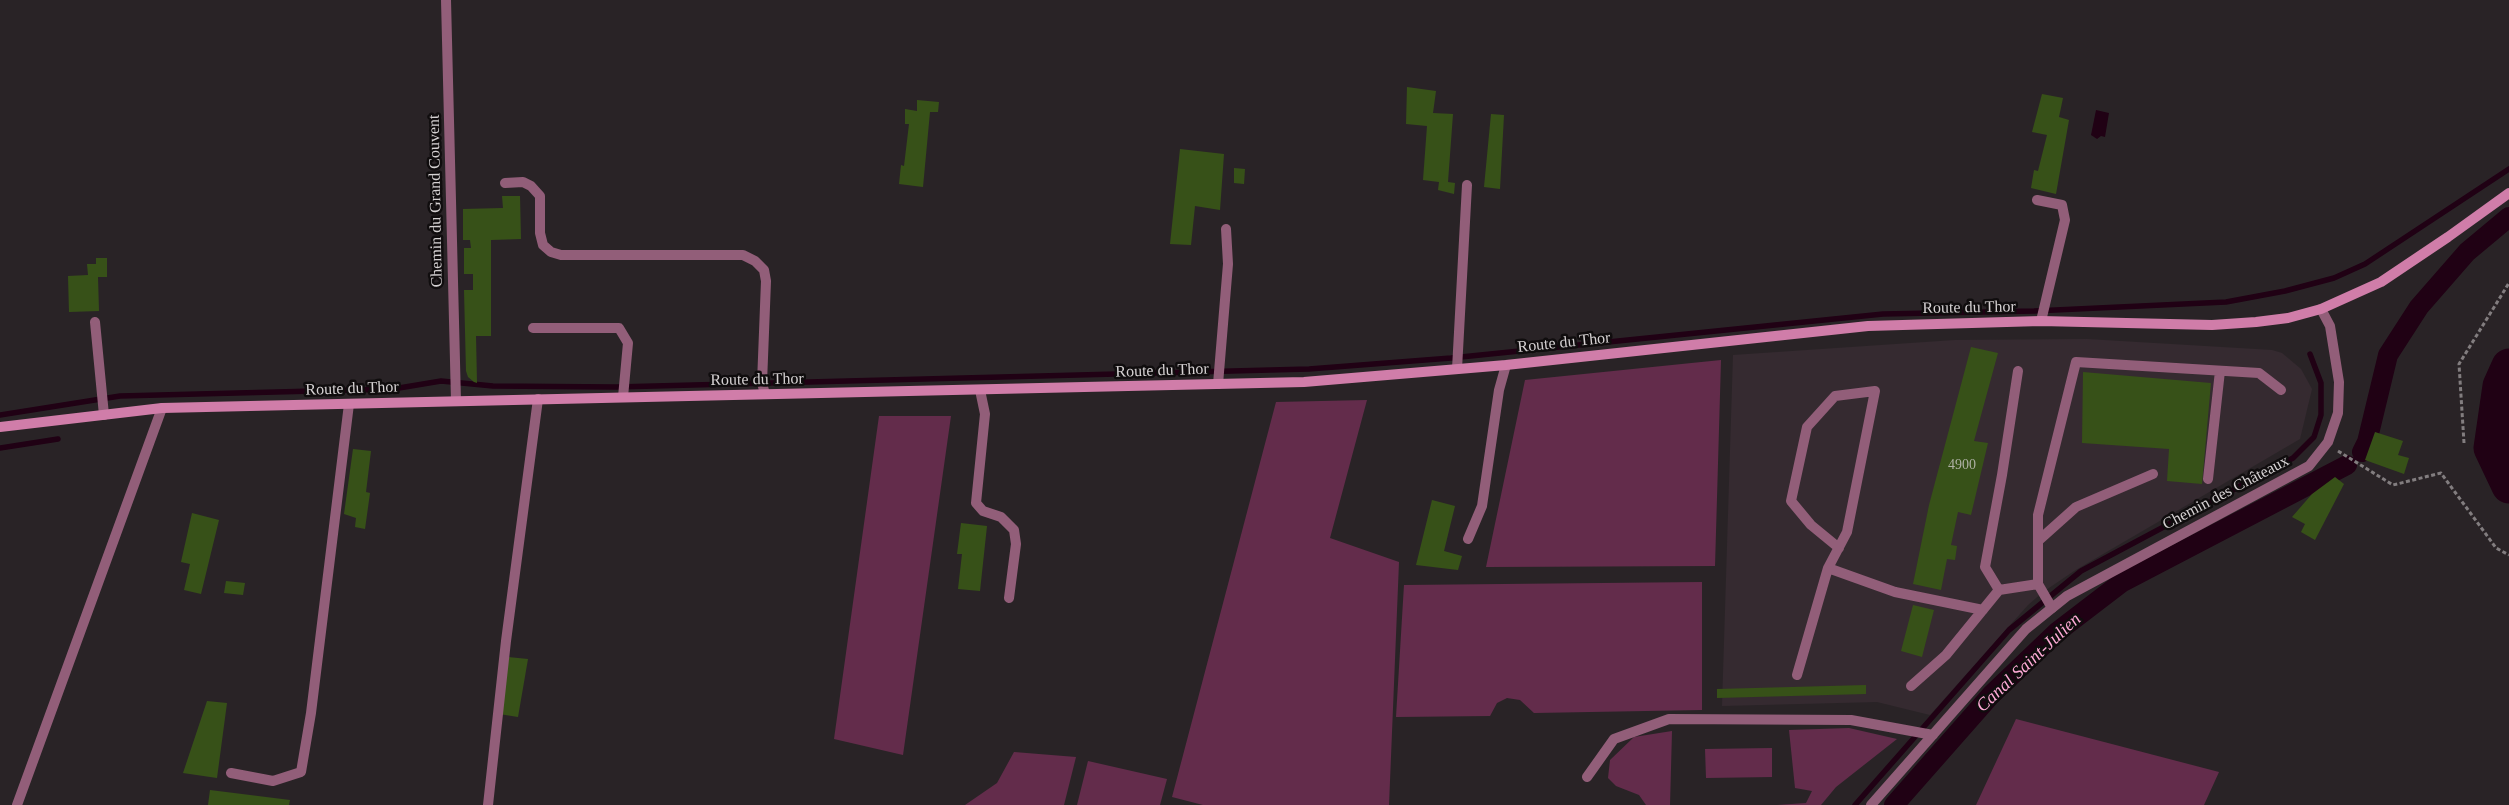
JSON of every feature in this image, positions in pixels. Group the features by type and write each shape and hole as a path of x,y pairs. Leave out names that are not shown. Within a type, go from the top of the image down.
{"street":[{"name":"Chemin du Grand Couvent","path":"446,0 456,401"},
{"path":"504,184 523,182 531,186 540,196 540,233 543,245 551,252 561,255 743,254 755,261 764,270 766,281 762,383 764,394"},
{"path":"1457,369 1467,185"},
{"path":"2321,309 2380,282 2448,237 2509,193"},
{"path":"2037,200 2062,205 2064,220 2041,321"},
{"path":"1218,384 1228,264 1226,229"},
{"name":"Route du Thor","path":"0,427 162,408 1304,382 1506,365 1868,326 2041,321 2212,325 2288,318 2321,309"},
{"name":"Chemin des Châteaux","path":"1871,805 2026,629 2067,596 2308,466 2328,442 2338,413 2338,382 2330,326 2321,309"},
{"path":"96,322 104,415"},
{"path":"533,328 619,328 628,343 623,398"},
{"path":"2052,608 2038,584 2038,515 2076,362 2259,373 2281,390"},
{"path":"1468,539 1482,506 1499,390 1506,365"},
{"path":"1999,590 1985,567 2018,371"},
{"path":"2208,479 2220,371"},
{"path":"980,390 984,414 976,503 983,511 1001,517 1014,530 1016,544 1009,598"},
{"path":"1797,676 1828,568 1839,548 1847,532 1875,391 1835,396 1807,427 1791,501 1811,525 1839,548"},
{"path":"488,805 506,640 538,399"},
{"path":"231,773 273,781 301,772 311,714 350,404"},
{"path":"17,805 162,408"},
{"path":"2038,541 2076,507 2152,474"},
{"path":"1828,568 1895,592 1983,610"},
{"path":"1911,686 1946,655 1999,590 2038,584"},
{"path":"1587,777 1614,739 1669,719 1851,720 1933,735"}],"path":[{"path":"2464,442 2459,364 2509,283"},
{"path":"2328,442 2340,453 2393,485 2441,473 2496,548 2509,555"}],"shaded area":[{"path":"2096,110 2109,113 2105,137 2101,136 2097,139 2091,135"},
{"path":"2087,339 2272,350 2282,353 2301,369 2312,389 2300,439 2074,571 2043,592 2028,605 1930,715 1877,702 1722,706 1733,355 1955,340"},
{"path":"1721,360 1715,566 1486,567 1525,380"},
{"path":"1367,400 1330,538 1399,562 1389,805 1203,805 1172,797 1276,402"},
{"path":"879,416 951,416 903,755 834,739"},
{"path":"1702,582 1702,710 1534,713 1520,700 1507,698 1497,703 1490,716 1396,717 1404,585"},
{"path":"2016,719 2219,772 2204,805 1976,805"},
{"path":"1849,728 1897,739 1836,787 1821,805 1777,805 1806,803 1812,791 1795,788 1789,730"},
{"path":"1672,731 1670,805 1646,805 1639,795 1616,786 1608,778 1610,760 1634,737"},
{"path":"1772,748 1772,777 1706,778 1705,749"},
{"path":"1014,752 1076,757 1064,805 965,805 997,783"},
{"path":"1088,761 1167,779 1160,805 1077,805"}],"building":[{"path":"1407,87 1436,91 1433,113 1453,114 1448,182 1455,183 1454,194 1438,190 1439,182 1423,180 1427,126 1406,124"},
{"path":"2042,94 2063,98 2059,117 2069,120 2056,194 2031,188 2034,170 2038,171 2047,135 2032,132"},
{"path":"917,100 939,102 938,112 930,112 923,187 899,184 901,165 904,166 909,124 905,124 905,109 917,111"},
{"path":"1491,114 1504,115 1500,189 1484,187"},
{"path":"1180,149 1224,154 1220,210 1195,206 1191,245 1170,244"},
{"path":"1234,168 1245,169 1244,184 1234,183"},
{"path":"502,196 520,196 521,239 491,240 491,336 476,336 477,383 468,377 466,371 464,290 473,290 473,274 464,274 464,248 471,248 470,240 463,240 463,209 503,208"},
{"path":"96,258 107,258 107,277 98,277 99,311 69,312 68,276 88,275 87,264 96,264"},
{"path":"1971,347 1998,353 1974,441 1988,443 1971,515 1958,512 1951,545 1957,546 1955,560 1947,559 1941,590 1913,584 1929,505"},
{"path":"2083,372 2211,383 2202,484 2167,481 2169,449 2082,443"},
{"path":"2375,432 2403,441 2398,455 2409,458 2404,474 2365,460"},
{"path":"353,449 371,451 366,492 370,493 365,529 355,527 356,518 344,514"},
{"path":"2335,477 2344,484 2315,540 2301,532 2305,524 2292,517 2312,494"},
{"path":"1432,500 1455,506 1444,551 1462,556 1458,570 1416,565"},
{"path":"192,513 219,520 201,594 184,590 190,564 181,562"},
{"path":"961,523 987,526 980,591 958,589 962,554 957,554"},
{"path":"226,581 245,583 243,595 224,593"},
{"path":"1913,605 1934,610 1922,657 1901,651"},
{"path":"508,657 528,659 518,717 499,714"},
{"path":"1866,685 1866,694 1717,698 1717,689"},
{"path":"207,701 227,703 217,778 183,773"},
{"path":"210,790 290,800 289,805 208,805"}],"waterway":[{"path":"0,415 120,396 393,389 441,381 493,386 616,387 1309,369 1451,358 1883,314 2034,311 2226,302 2285,291 2334,278 2365,264 2509,169"},
{"name":"Canal Saint-Julien","path":"2362,452 2367,442 2388,355 2419,307 2467,252 2509,217"},
{"path":"1855,805 2009,630 2081,571 2293,458 2314,437 2321,415 2321,383 2310,354"},
{"path":"2509,366 2500,386 2491,448 2509,486"},
{"path":"0,448 58,439"},
{"name":"Canal Saint-Julien","path":"1894,805 1991,695 2057,632 2121,583 2347,465"}]}
